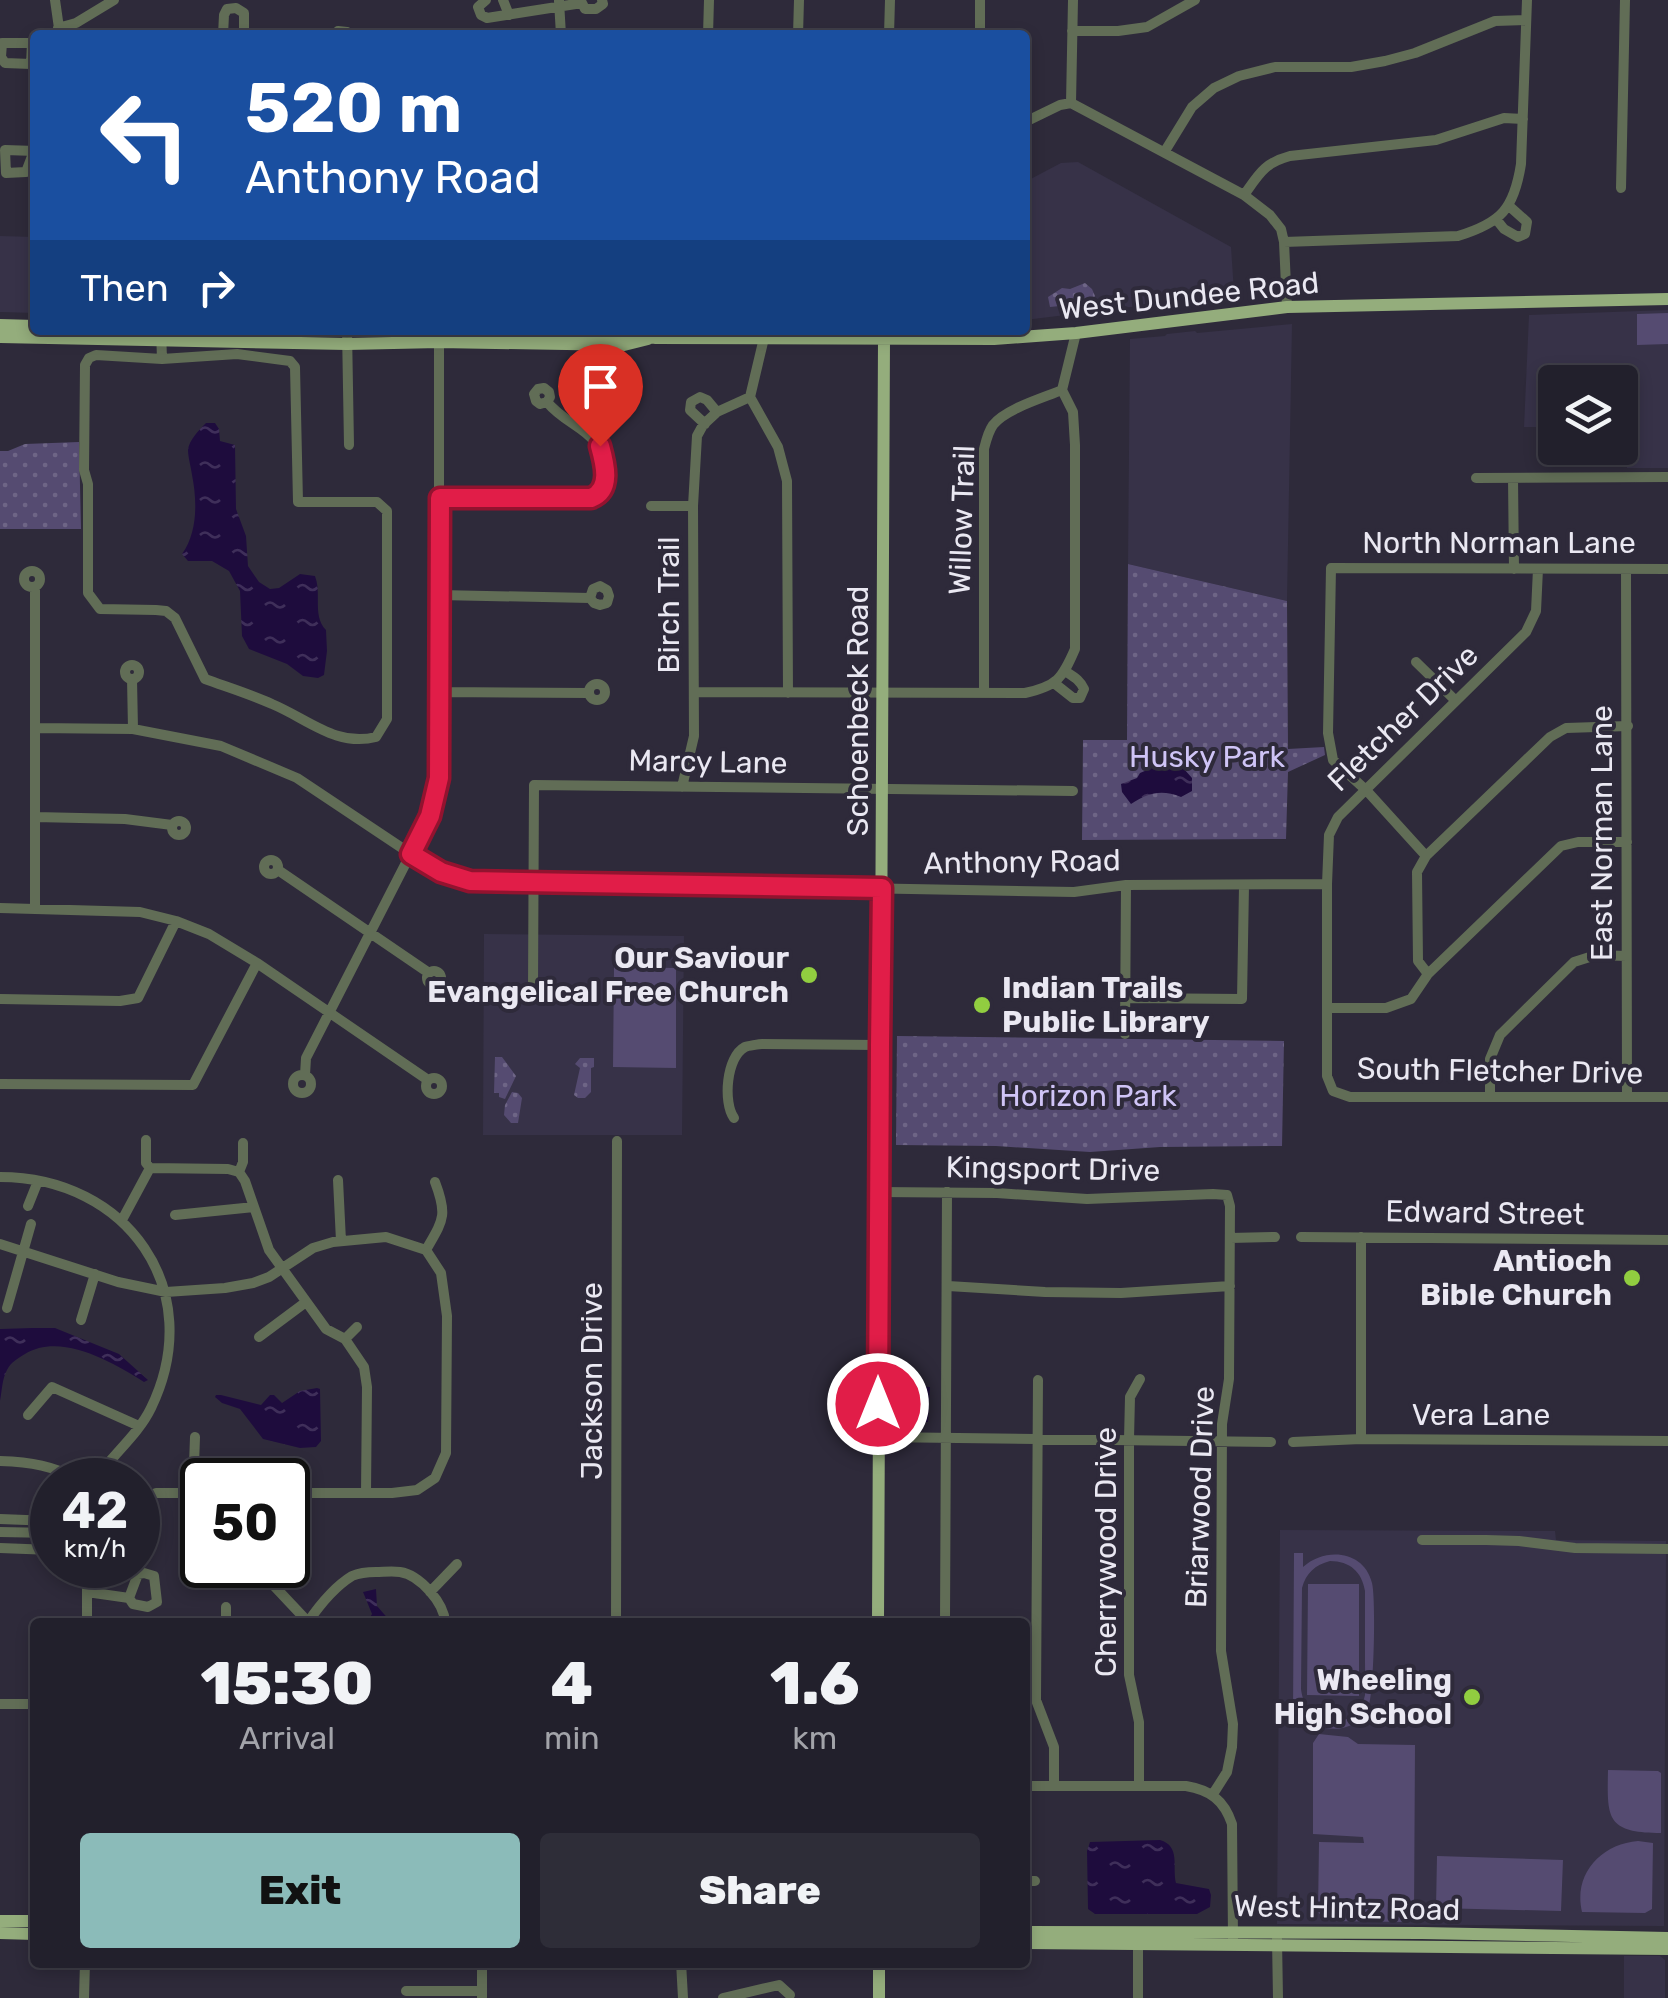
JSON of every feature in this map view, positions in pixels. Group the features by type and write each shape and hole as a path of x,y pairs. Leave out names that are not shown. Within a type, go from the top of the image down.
{"main road":[{"name":"West Dundee Road","path":"439,336 624,344 656,338 884,335 994,340 1287,307 1668,298"},
{"path":"0,325 30,326"},
{"name":"Schoenbeck Road","path":"878,1618 884,335"},
{"path":"0,337 439,336"},
{"path":"0,1921 30,1921"},
{"name":"West Hintz Road","path":"1030,1932 1232,1939 1668,1938"},
{"path":"0,1933 30,1934"},
{"name":"West Hintz Road","path":"1030,1943 1138,1938"},
{"name":"West Hintz Road","path":"1277,1939 1668,1950"},
{"path":"878,1998 879,1968"}],"street":[{"path":"56,0 59,30"},
{"path":"61,30 114,0"},
{"path":"486,0 478,7 480,15 487,18 582,1 585,9 592,10 600,8 602,0"},
{"path":"504,0 509,15"},
{"path":"708,0 708,30"},
{"path":"798,30 799,0"},
{"path":"889,30 890,0"},
{"path":"980,0 980,30"},
{"path":"1071,103 1074,0"},
{"path":"1072,31 1147,28 1194,0"},
{"path":"1284,242 1458,236 1484,228 1504,213 1519,180 1527,0"},
{"path":"1621,188 1625,0"},
{"path":"560,3 561,30"},
{"path":"223,30 227,9 236,8 244,13 244,30"},
{"path":"1165,152 1192,107 1214,88 1239,76 1275,67 1351,67 1385,61 1496,21 1526,20"},
{"path":"1030,120 1071,103 1244,195 1281,229 1287,307"},
{"path":"1244,195 1262,168 1275,160 1436,140 1504,118 1523,118"},
{"path":"1496,219 1512,234 1524,234 1527,222 1508,204"},
{"path":"694,692 1025,693 1046,689 1060,677 1074,650 1075,445 1073,412 1062,390 1076,333"},
{"path":"150,358 155,335"},
{"path":"155,335 162,358"},
{"path":"304,1075 306,1058 430,816 439,778 439,336"},
{"path":"347,337 349,445"},
{"path":"764,338 750,397 778,448 787,481 788,693"},
{"path":"236,354 290,361 294,367 298,502 377,502 387,512 387,718 376,737 359,742 337,737 274,704 204,679 187,639 166,611 100,609 88,593 85,365 96,356 162,358 236,354"},
{"name":"Willow Trail","path":"984,693 987,436 1004,415 1062,390"},
{"name":"Birch Trail","path":"704,424 690,410 691,402 700,397 717,412"},
{"name":"Birch Trail","path":"682,787 694,736 693,506 697,436 717,412 750,397"},
{"path":"440,498 600,495 605,479 600,446 547,402"},
{"path":"1476,478 1668,477"},
{"path":"1513,478 1514,568"},
{"path":"651,506 693,506"},
{"name":"North Norman Lane","path":"1367,790 1334,760 1328,733 1330,568 1668,568"},
{"name":"Fletcher Drive","path":"1332,1091 1328,1076 1329,835 1338,817 1526,632 1536,612 1538,569"},
{"name":"East Norman Lane","path":"1626,569 1627,1097"},
{"path":"35,588 35,908"},
{"path":"439,595 590,598"},
{"path":"1416,662 1456,702"},
{"path":"132,679 133,730"},
{"path":"438,692 589,693"},
{"path":"1428,974 1418,961 1417,872 1426,856 1550,738 1566,728 1628,726"},
{"name":"Anthony Road","path":"35,728 133,730 221,746 297,778 441,872 470,881 1074,892 1126,885 1327,884"},
{"name":"Marcy Lane","path":"533,883 534,786 1073,790"},
{"path":"1367,790 1426,856"},
{"path":"35,817 172,825"},
{"path":"1328,1008 1386,1008 1411,999 1428,974 1561,846 1627,842"},
{"path":"278,870 429,972"},
{"path":"533,883 533,989"},
{"path":"1125,1034 1126,885"},
{"path":"1125,998 1242,999 1244,886"},
{"path":"0,908 140,912 176,921 208,934 257,963 428,1080"},
{"path":"0,999 138,998 176,921"},
{"path":"1490,1096 1490,1059 1500,1035 1574,962 1596,955 1626,956"},
{"path":"0,1084 193,1085 257,963"},
{"path":"734,1118 728,1110 729,1071 736,1055 746,1046 880,1045"},
{"name":"South Fletcher Drive","path":"1332,1091 1350,1097 1668,1097"},
{"path":"146,1140 146,1163 150,1168"},
{"name":"Jackson Drive","path":"616,1618 617,1140"},
{"path":"239,1172 243,1143"},
{"path":"150,1168 228,1169 239,1172 245,1180 268,1250 326,1329 345,1339 360,1358 367,1386 366,1492"},
{"path":"122,1220 150,1168"},
{"path":"0,1177 38,1180 83,1195 122,1220 158,1270 166,1292 170,1336 166,1369 150,1411 112,1458"},
{"path":"28,1206 38,1180"},
{"path":"338,1180 340,1241"},
{"path":"426,1250 442,1219 442,1200 434,1182"},
{"name":"Kingsport Drive","path":"879,1192 1087,1199 1227,1196"},
{"path":"945,1618 947,1192"},
{"name":"Briarwood Drive","path":"1213,1794 1227,1772 1233,1724 1222,1658 1222,1424 1229,1379 1227,1196"},
{"path":"175,1215 254,1207"},
{"path":"7,1308 32,1224"},
{"path":"0,1244 139,1288 166,1292 240,1286 269,1277 313,1248 340,1241 386,1237 426,1250 441,1272 446,1316 446,1453 435,1478 417,1490 392,1493 310,1493"},
{"name":"Edward Street","path":"1301,1237 1668,1240"},
{"path":"1361,1237 1362,1440"},
{"path":"1230,1238 1275,1238"},
{"path":"80,1320 95,1274"},
{"path":"948,1286 1121,1293 1230,1286"},
{"path":"259,1336 306,1302"},
{"path":"345,1339 357,1327"},
{"name":"Cherrywood Drive","path":"1139,1786 1138,1722 1129,1675 1129,1439 1130,1397 1140,1379"},
{"path":"1038,1380 1036,1700 1054,1747 1054,1786"},
{"path":"28,1414 52,1387 139,1426"},
{"path":"195,1437 196,1458"},
{"path":"878,1438 1271,1442"},
{"name":"Vera Lane","path":"1293,1442 1668,1441"},
{"path":"0,1461 30,1462"},
{"path":"0,1519 30,1520"},
{"path":"0,1532 30,1533"},
{"path":"1422,1540 1668,1549"},
{"path":"0,1548 30,1549"},
{"path":"430,1592 456,1564"},
{"path":"311,1618 321,1603 353,1576 367,1572 402,1572 416,1580 430,1592 446,1618"},
{"path":"86,1618 87,1588"},
{"path":"280,1588 305,1618"},
{"path":"87,1592 129,1598"},
{"path":"226,1607 226,1618"},
{"path":"0,1704 30,1704"},
{"path":"1030,1786 1186,1786 1213,1794 1226,1808 1232,1824 1232,1939"},
{"path":"1138,1938 1138,1998"},
{"path":"1277,1939 1278,1998"},
{"path":"84,1968 84,1998"},
{"path":"406,1991 482,1995 482,1968"},
{"path":"681,1968 683,1998"},
{"path":"723,1998 779,1985 790,1995"}],"shaded area":[{"path":"1078,162 1231,247 1234,292 1030,319 1030,179 1061,163"},
{"path":"0,236 30,237 30,313 0,312"},
{"path":"1668,310 1668,468 1627,468 1638,465 1638,365 1538,365 1538,427 1524,427 1529,315"},
{"path":"1292,324 1287,601 1128,564 1130,339"},
{"path":"484,934 684,936 682,1135 483,1135"},
{"name":"Wheeling High School","path":"1280,1530 1555,1531 1556,1540 1666,1541 1664,1926 1277,1924"},
{"path":"1624,1956 1660,1956 1665,1960 1665,1998 1624,1998"}],"green space":[{"path":"1085,283 1095,296 1089,303 1050,307 1048,297 1062,288"},
{"path":"1668,313 1668,344 1637,345 1637,314"},
{"path":"79,442 81,529 0,529 0,451 25,444"},
{"name":"Husky Park","path":"1128,564 1287,601 1288,749 1324,747 1325,755 1288,772 1286,839 1082,840 1083,740 1127,740"},
{"path":"614,967 676,968 676,1068 613,1067"},
{"name":"Horizon Park","path":"897,1036 1284,1041 1282,1146 1090,1152 896,1145"},
{"path":"495,1057 502,1057 516,1076 505,1099 494,1093"},
{"path":"580,1058 594,1058 591,1092 585,1098 574,1095 580,1068 575,1064"},
{"path":"512,1092 522,1098 518,1123 511,1123 504,1115"},
{"path":"1294,1553 1303,1553 1303,1567 1322,1556 1352,1558 1368,1572 1373,1592 1373,1667 1368,1708 1355,1723 1337,1729 1293,1715","holes":["1330,1561 1354,1569 1365,1591 1365,1695 1360,1708 1342,1721 1331,1721 1312,1712 1301,1689 1302,1588 1316,1567"]},
{"path":"1308,1584 1359,1584 1359,1696 1307,1695"},
{"path":"1319,1734 1348,1737 1358,1744 1415,1745 1414,1919 1409,1922 1327,1921 1318,1912 1319,1842 1364,1843 1363,1837 1313,1834 1313,1743"},
{"path":"1608,1770 1661,1773 1661,1833 1629,1830 1614,1820 1608,1800"},
{"path":"1638,1841 1653,1843 1652,1909 1645,1913 1582,1912 1582,1885 1593,1863 1612,1848"},
{"path":"1437,1856 1563,1860 1561,1911 1436,1908"}],"water":[{"path":"206,423 215,423 220,441 235,445 236,509 246,536 248,566 259,582 270,589 279,588 300,574 315,576 327,651 324,675 318,678 303,676 287,664 249,649 242,636 240,591 229,571 212,561 188,561 182,554 195,516 188,450"},
{"path":"1166,762 1184,769 1192,778 1192,791 1181,797 1155,793 1131,804 1121,784"},
{"path":"55,1328 119,1354 148,1380 144,1382 86,1352 54,1346 39,1348 19,1357 9,1367 0,1401 0,1329"},
{"path":"903,1386 930,1387 928,1422 902,1422"},
{"path":"317,1388 321,1441 316,1447 300,1448 263,1439 240,1409 215,1397 261,1405 270,1395 282,1403 300,1391"},
{"path":"376,1589 377,1606 388,1618 370,1618 372,1614 363,1592"},
{"path":"1160,1840 1173,1852 1176,1883 1209,1889 1210,1907 1197,1914 1095,1914 1088,1909 1090,1842"}],"place":[{"name":"Our Saviour Evangelical Free Church","path":"809,975"},
{"name":"Indian Trails Public Library","path":"982,1005"},
{"name":"Antioch Bible Church","path":"1632,1278"},
{"name":"Wheeling High School","path":"1472,1697"}],"route":[{"path":"600,446 604,490 591,498 440,498 439,778 430,816 411,854 441,872 470,881 882,888 878,1404"}]}
